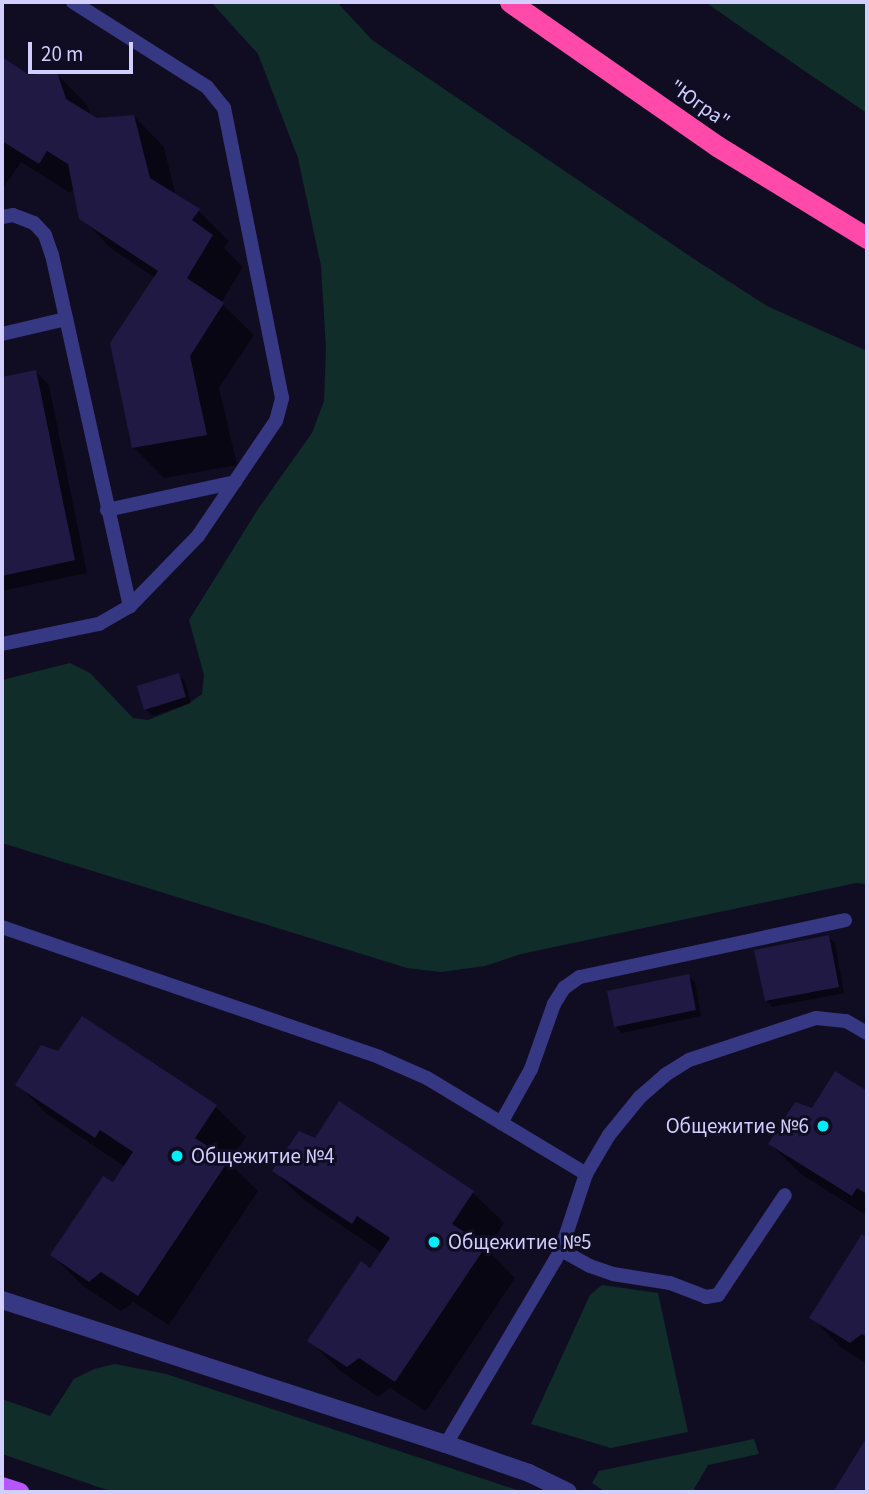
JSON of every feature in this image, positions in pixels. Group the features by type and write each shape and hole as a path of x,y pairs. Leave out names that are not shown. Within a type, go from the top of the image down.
{"highway":[{"name":"\"Югра\"","path":"510,2 717,146 867,239"}],"main road":[{"path":"2,1486 20,1492"}],"street":[{"path":"2,1300 446,1444 529,1473 568,1492"}],"lane":[{"path":"2,644 99,624 130,606 198,536 276,421 282,398 224,108 207,87 73,2"},
{"path":"2,217 13,215 34,223 45,235 130,606"},
{"path":"2,334 66,319"},
{"path":"107,510 235,482"},
{"path":"501,1123 531,1069 554,1004 564,988 580,977 845,920"},
{"path":"2,928 379,1057 427,1078 586,1174"},
{"path":"446,1444 561,1251 586,1174 609,1135 640,1097 665,1075 689,1060 816,1018 846,1021 867,1033"},
{"path":"561,1251 606,1272 670,1283 706,1297 718,1295 785,1195"}],"green space":[{"path":"211,2 337,2 372,40 694,259 767,306 867,351 867,884 856,883 521,954 485,966 441,972 407,968 2,843 2,680 70,663 90,673 133,718 148,720 188,704 202,694 204,675 189,620 258,509 312,433 324,401 326,348 321,266 298,158 258,54"},
{"path":"705,2 867,2 867,113 806,72"},
{"path":"602,1285 658,1293 688,1432 611,1448 531,1424 590,1295"},
{"path":"115,1364 166,1374 523,1492 113,1492 2,1454 2,1399 50,1416 74,1379 94,1369"},
{"path":"754,1439 759,1454 708,1465 694,1489 698,1492 606,1492 592,1483 599,1471"}],"building":[{"path":"2,57 29,75 57,72 66,99 97,118 134,115 150,178 200,209 192,220 213,235 187,278 224,303 190,356 207,435 132,448 110,343 158,271 79,219 68,164 47,151 39,164 2,141"},
{"path":"36,370 75,560 2,576 2,377"},
{"path":"179,673 186,697 144,710 137,686"},
{"path":"829,935 839,987 765,1001 754,950"},
{"path":"689,974 696,1010 614,1027 607,991"},
{"name":"Общежитие №4","path":"82,1016 217,1105 195,1138 229,1160 138,1296 101,1272 89,1282 50,1255 103,1176 113,1182 133,1152 100,1130 95,1138 15,1085 41,1045 58,1051"},
{"name":"Общежитие №6","path":"835,1071 867,1091 867,1194 857,1188 852,1196 768,1144 795,1102 812,1108"},
{"name":"Общежитие №5","path":"339,1101 474,1191 452,1224 486,1246 395,1382 359,1358 347,1367 307,1341 361,1261 370,1268 390,1238 357,1216 352,1224 272,1171 299,1131 315,1138"},
{"path":"862,1234 867,1238 867,1337 862,1334 850,1343 809,1318"},
{"path":"867,1437 867,1492 833,1492"}],"place":[{"name":"Общежитие №6","path":"823,1126"},
{"name":"Общежитие №4","path":"177,1156"},
{"name":"Общежитие №5","path":"434,1242"}]}
